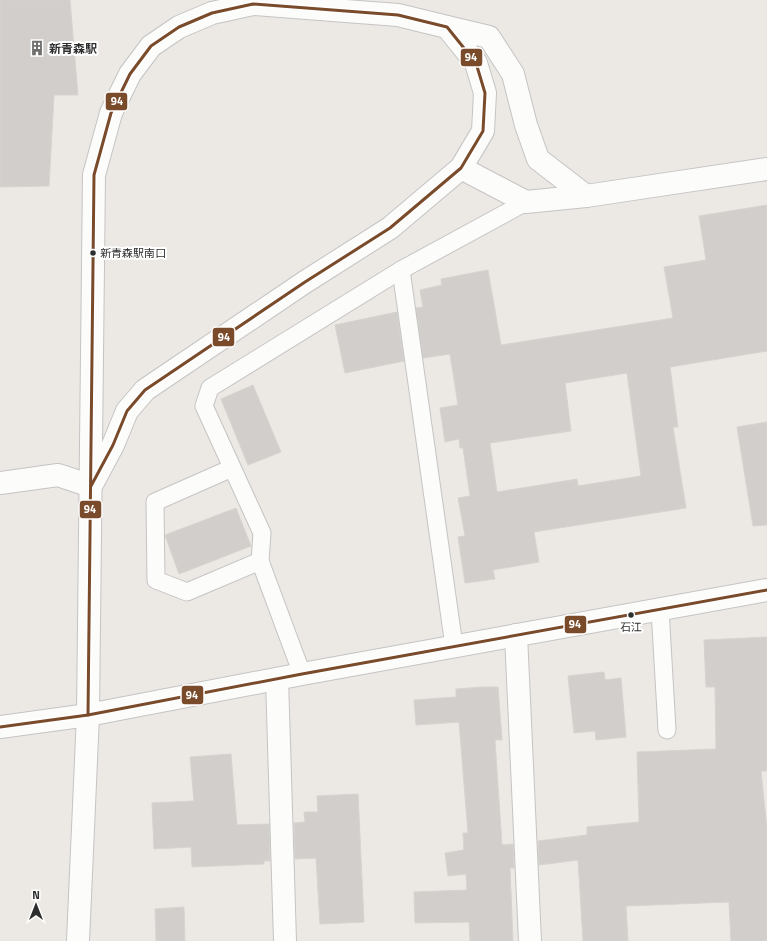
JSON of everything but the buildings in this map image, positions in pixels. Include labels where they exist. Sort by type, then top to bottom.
[{"type":"street","points":[[78,941],[88,715],[94,175],[111,113],[130,74],[151,46],[179,26],[212,13],[253,4],[398,15],[489,37],[513,74],[526,125],[538,159],[586,196]]},
{"type":"street","points":[[91,486],[113,445],[127,411],[145,390],[305,282],[390,228],[461,168],[483,131],[485,93],[476,63],[447,27]]},
{"type":"street","points":[[461,168],[526,202],[586,196],[767,169]]},
{"type":"street","points":[[0,483],[58,475],[91,486]]},
{"type":"street","points":[[0,727],[88,715],[454,646],[767,590]]},
{"type":"street","points":[[516,635],[530,941]]},
{"type":"street","points":[[277,679],[285,941]]},
{"type":"lane","points":[[302,674],[260,561],[262,533],[204,406],[210,388],[401,270],[526,202]]},
{"type":"lane","points":[[401,270],[454,646]]},
{"type":"lane","points":[[232,468],[155,502],[156,580],[187,592],[260,561]]},
{"type":"lane","points":[[660,609],[667,730]]},
{"type":"transit line","name":"94","points":[[88,715],[94,175],[111,113],[130,74],[151,46],[179,27],[212,13],[253,4],[398,15],[447,27],[476,63],[485,93],[483,131],[461,168],[390,228],[305,282],[145,390],[127,411],[113,445],[91,486]]},
{"type":"transit line","name":"94","points":[[0,727],[88,715],[302,674],[767,590]]},
{"type":"place","name":"新青森駅","points":[[37,48]]},
{"type":"place","name":"新青森駅南口","points":[[93,253]]},
{"type":"place","name":"石江","points":[[631,615]]}]
